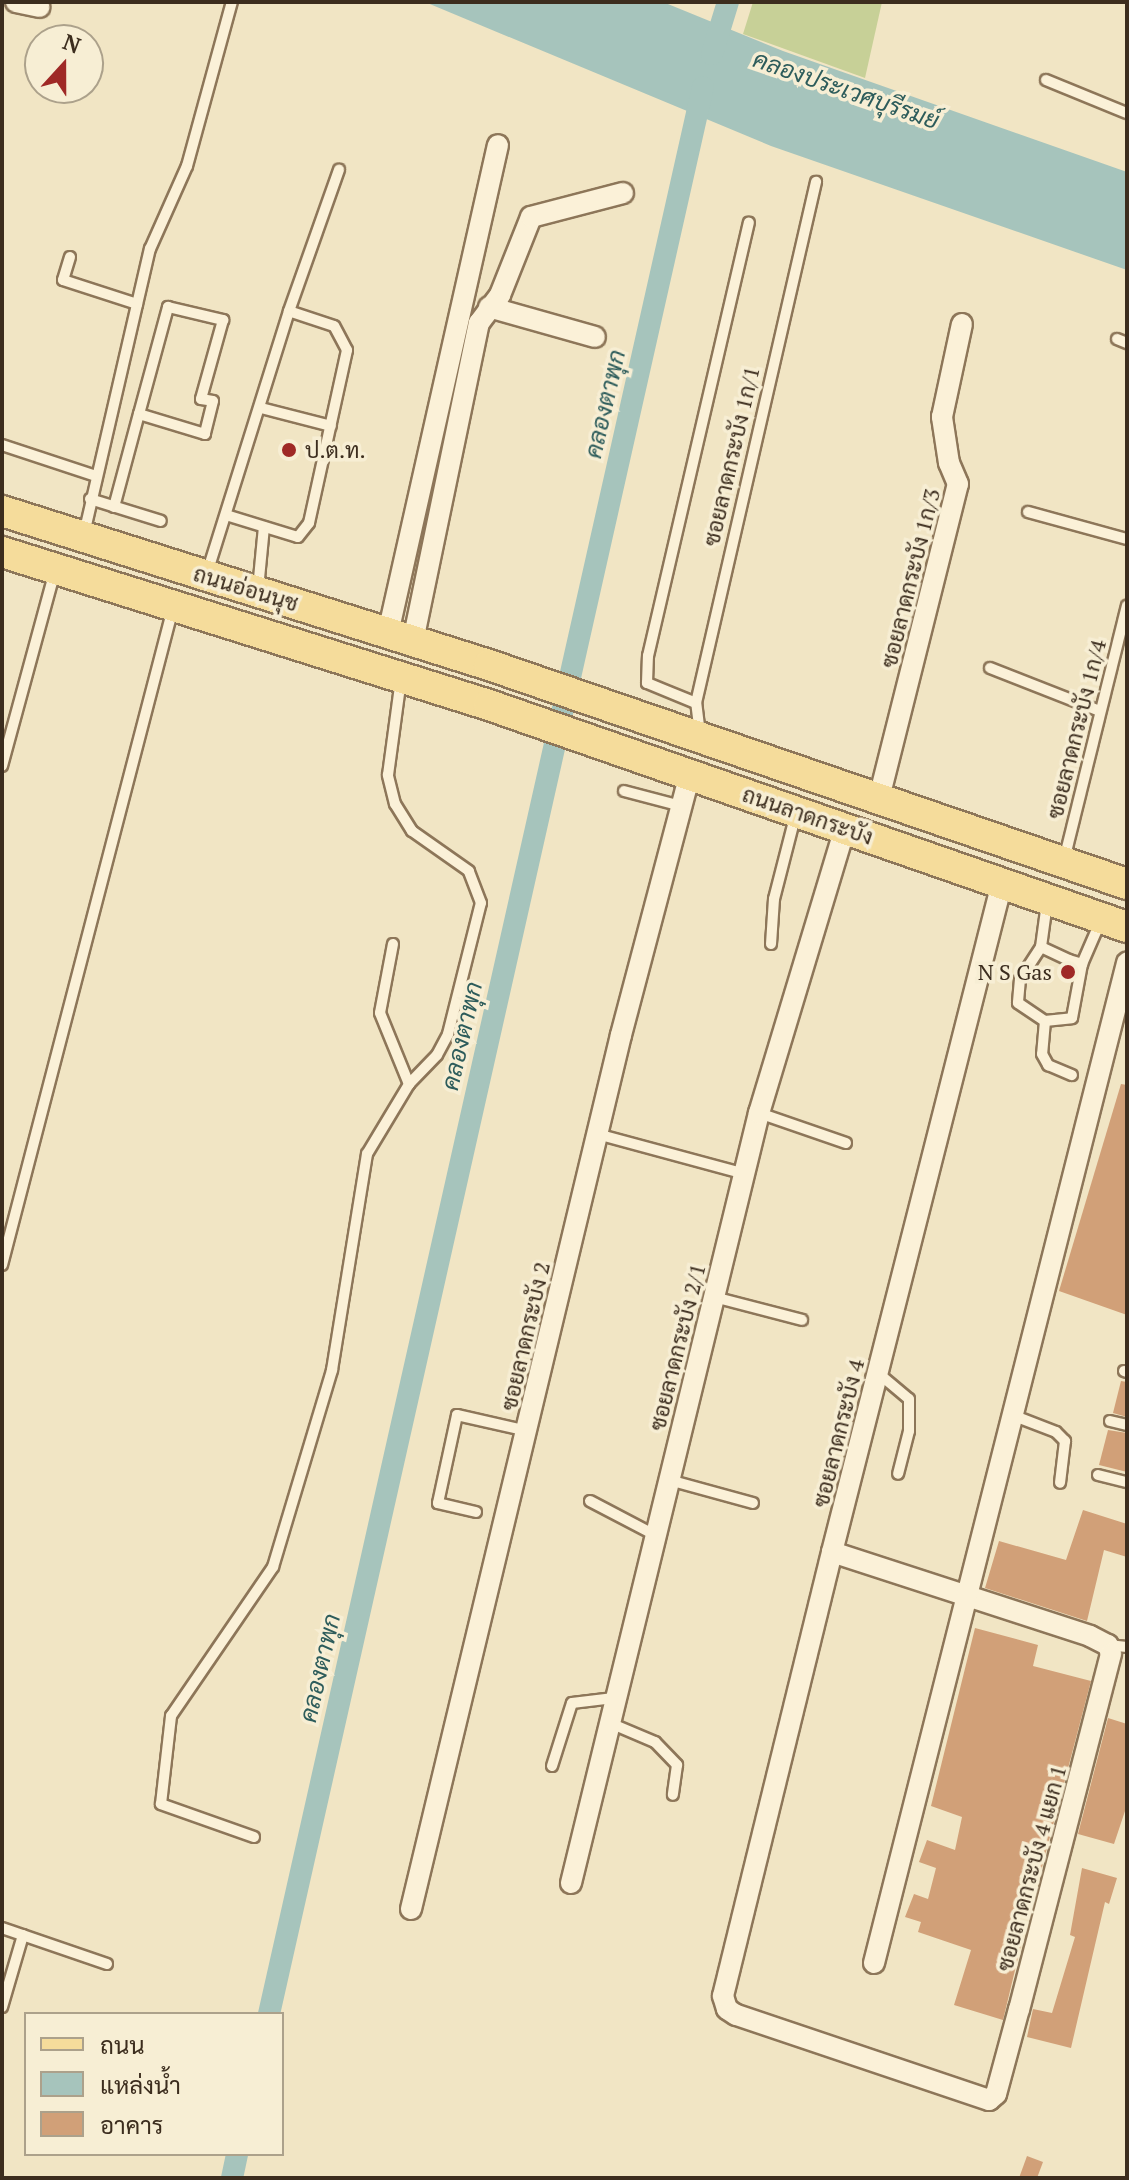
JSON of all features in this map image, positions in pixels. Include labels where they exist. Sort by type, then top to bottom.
[{"type":"main road","name":"ถนนอ่อนนุช","points":[[2,511],[489,665]]},
{"type":"main road","name":"ถนนอ่อนนุช","points":[[2,552],[489,705]]},
{"type":"main road","name":"ถนนลาดกระบัง","points":[[489,665],[1127,884]]},
{"type":"main road","name":"ถนนลาดกระบัง","points":[[489,705],[1114,923]]},
{"type":"street","points":[[16,2],[39,7]]},
{"type":"street","points":[[401,637],[498,145]]},
{"type":"street","points":[[401,637],[479,323],[500,295],[531,217],[623,193]]},
{"type":"street","points":[[489,307],[595,337]]},
{"type":"street","name":"ซอยลาดกระบัง 1ก/3","points":[[879,798],[958,484],[942,417],[962,324]]},
{"type":"street","name":"ซอยลาดกระบัง 2","points":[[411,1909],[597,1134],[681,806],[676,770]]},
{"type":"street","name":"ซอยลาดกระบัง 2/1","points":[[571,1883],[759,1113],[845,828]]},
{"type":"street","name":"ซอยลาดกระบัง 4","points":[[723,1996],[1002,883]]},
{"type":"street","points":[[874,1963],[964,1596],[1127,963]]},
{"type":"street","name":"ซอยลาดกระบัง 4 แยก 1","points":[[723,1996],[727,2009],[750,2020],[972,2097],[994,2097],[1109,1664],[1118,1646],[832,1552]]},
{"type":"lane","points":[[83,537],[159,223],[187,166],[232,2]]},
{"type":"lane","points":[[1046,80],[1127,113]]},
{"type":"lane","points":[[206,575],[289,311],[339,170]]},
{"type":"lane","name":"ซอยลาดกระบัง 1ก/1","points":[[690,735],[816,182]]},
{"type":"lane","points":[[696,703],[647,683],[648,656],[749,223]]},
{"type":"lane","points":[[70,257],[63,280],[137,304]]},
{"type":"lane","points":[[114,507],[139,414],[168,307],[223,320],[201,399],[213,401],[205,434],[139,414]]},
{"type":"lane","points":[[226,515],[298,537],[306,531],[346,363],[345,340],[334,326],[289,311]]},
{"type":"lane","points":[[261,408],[331,426]]},
{"type":"lane","points":[[2,445],[96,476]]},
{"type":"lane","points":[[90,499],[161,521]]},
{"type":"lane","points":[[1028,512],[1127,539]]},
{"type":"lane","points":[[258,591],[264,527]]},
{"type":"lane","points":[[2,766],[5,745],[56,569]]},
{"type":"lane","points":[[2,1265],[174,606]]},
{"type":"lane","name":"ซอยลาดกระบัง 1ก/4","points":[[1064,861],[1127,606]]},
{"type":"lane","points":[[990,668],[1100,711]]},
{"type":"lane","points":[[254,1837],[161,1804],[171,1716],[273,1567],[332,1370],[367,1154],[409,1084],[437,1055],[448,1034],[481,903],[469,871],[412,831],[395,804],[388,775],[402,677]]},
{"type":"lane","points":[[624,791],[681,806]]},
{"type":"lane","points":[[771,944],[774,899],[797,811]]},
{"type":"lane","points":[[1048,899],[1041,947],[1020,979],[1018,1003],[1045,1021],[1072,1018],[1082,964],[1114,923]]},
{"type":"lane","points":[[393,944],[380,1013],[409,1084]]},
{"type":"lane","points":[[1041,947],[1082,964]]},
{"type":"lane","points":[[1045,1021],[1042,1054],[1048,1065],[1072,1075]]},
{"type":"lane","points":[[759,1113],[846,1143]]},
{"type":"lane","points":[[597,1134],[745,1174]]},
{"type":"lane","points":[[714,1297],[802,1320]]},
{"type":"lane","points":[[878,1373],[909,1399],[909,1431],[898,1474]]},
{"type":"lane","points":[[476,1512],[438,1503],[457,1415],[528,1431]]},
{"type":"lane","points":[[1012,1415],[1056,1432],[1065,1441],[1060,1483]]},
{"type":"lane","points":[[1110,1421],[1127,1425]]},
{"type":"lane","points":[[1098,1475],[1127,1482]]},
{"type":"lane","points":[[669,1480],[753,1503]]},
{"type":"lane","points":[[590,1501],[614,1509],[634,1527],[655,1535]]},
{"type":"lane","points":[[552,1766],[572,1703],[614,1698]]},
{"type":"lane","points":[[608,1722],[655,1742],[677,1765],[673,1795]]},
{"type":"lane","points":[[2,1928],[107,1964]]},
{"type":"lane","points":[[2,2007],[23,1935]]},
{"type":"green space","points":[[753,2],[882,2],[865,78],[743,34]]},
{"type":"water","name":"คลองประเวศบุรีรมย์","points":[[425,2],[663,2],[783,51],[1127,172],[1127,270],[771,146]]},
{"type":"building","points":[[1121,1084],[1127,1085],[1127,1315],[1059,1291]]},
{"type":"building","points":[[1121,1381],[1127,1382],[1127,1417],[1113,1413]]},
{"type":"building","points":[[1108,1430],[1127,1433],[1127,1472],[1099,1465]]},
{"type":"building","points":[[1083,1510],[1127,1524],[1127,1557],[1104,1550],[1087,1621],[985,1588],[999,1541],[1066,1560]]},
{"type":"building","points":[[975,1628],[1038,1645],[1033,1666],[1091,1681],[1041,1871],[1009,1933],[1023,1937],[1003,2020],[954,2005],[971,1950],[918,1932],[921,1922],[905,1917],[914,1894],[928,1899],[936,1868],[919,1862],[927,1840],[955,1850],[962,1817],[931,1806]]},
{"type":"building","points":[[1108,1718],[1127,1724],[1127,1805],[1114,1844],[1078,1834]]},
{"type":"building","points":[[1082,1868],[1117,1878],[1109,1904],[1105,1902],[1071,2048],[1027,2037],[1033,2009],[1052,2013],[1075,1937],[1070,1935]]},
{"type":"building","points":[[1027,2156],[1043,2162],[1037,2178],[1019,2178]]},
{"type":"waterway","points":[[712,54],[728,2]]},
{"type":"waterway","name":"คลองตาพุก","points":[[269,2012],[703,87]]},
{"type":"waterway","name":"คลองตาพุก","points":[[232,2178],[237,2156]]},
{"type":"place","name":"ป.ต.ท.","points":[[289,450]]},
{"type":"place","name":"N S Gas","points":[[1068,972]]}]
